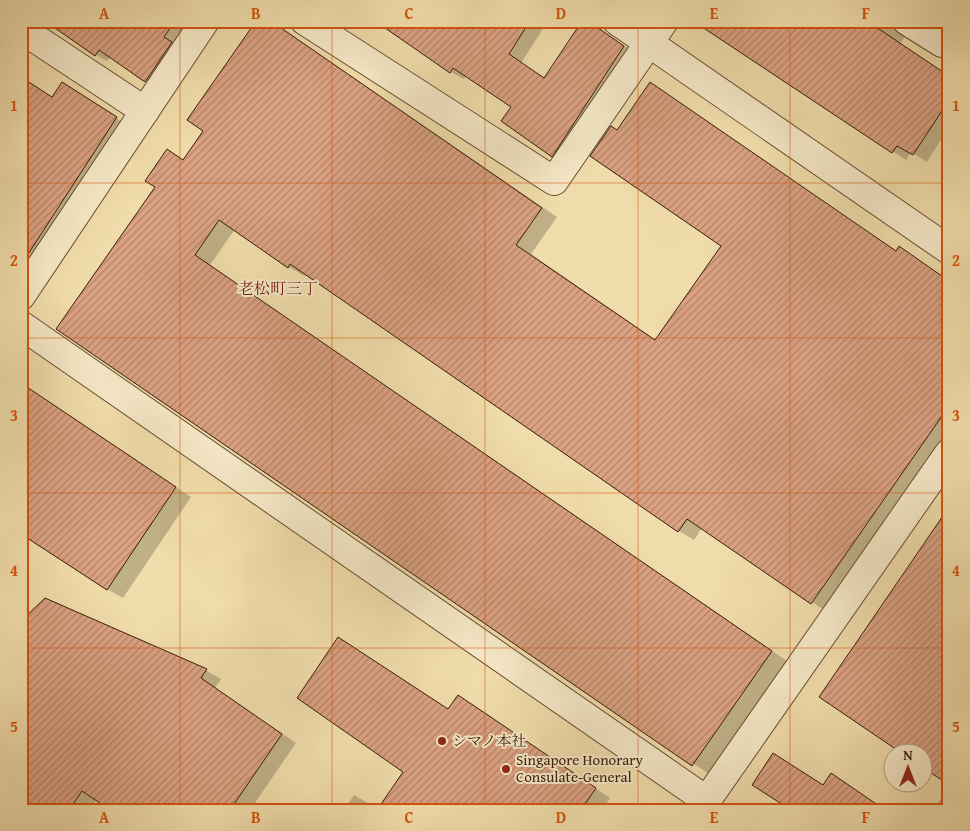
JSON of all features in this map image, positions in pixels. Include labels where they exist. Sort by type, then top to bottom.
[{"type":"street","points":[[21,296],[205,21]]},
{"type":"street","points":[[305,21],[554,181],[657,32]]},
{"type":"street","points":[[617,21],[657,32],[949,250]]},
{"type":"street","points":[[907,21],[942,43],[949,32]]},
{"type":"street","points":[[21,29],[146,110]]},
{"type":"street","points":[[21,325],[703,805],[949,453]]},
{"type":"building","points":[[45,21],[175,21],[164,37],[172,42],[145,82],[99,50],[95,56]]},
{"type":"building","points":[[256,21],[271,21],[542,208],[516,245],[655,340],[721,246],[590,156],[611,126],[617,130],[650,82],[896,251],[899,246],[949,281],[949,406],[811,604],[687,519],[678,532],[290,264],[288,268],[219,220],[195,255],[772,651],[692,766],[56,329],[155,187],[145,181],[167,149],[183,160],[203,131],[187,120]]},
{"type":"building","points":[[375,21],[530,21],[509,54],[544,78],[582,21],[588,21],[624,46],[552,157],[501,121],[511,107],[453,68],[450,73]]},
{"type":"building","points":[[693,21],[867,21],[949,76],[949,100],[913,155],[897,146],[892,153]]},
{"type":"building","points":[[21,77],[52,97],[62,82],[117,117],[21,265]]},
{"type":"building","points":[[21,383],[176,487],[107,590],[21,534]]},
{"type":"building","points":[[949,507],[949,785],[932,774],[932,744],[888,744],[819,697]]},
{"type":"building","points":[[45,598],[207,669],[201,678],[282,734],[230,810],[110,810],[82,791],[69,810],[21,810],[21,621]]},
{"type":"building","name":"シマノ本社","points":[[338,637],[448,709],[458,695],[596,788],[581,810],[377,810],[403,772],[297,698]]},
{"type":"building","points":[[773,753],[823,785],[831,773],[885,810],[791,810],[752,785]]},
{"type":"place","name":"シマノ本社","points":[[442,741]]},
{"type":"place","name":"Singapore Honorary Consulate-General","points":[[506,769]]},
{"type":"district","name":"老松町三丁","points":[[278,288]]}]
